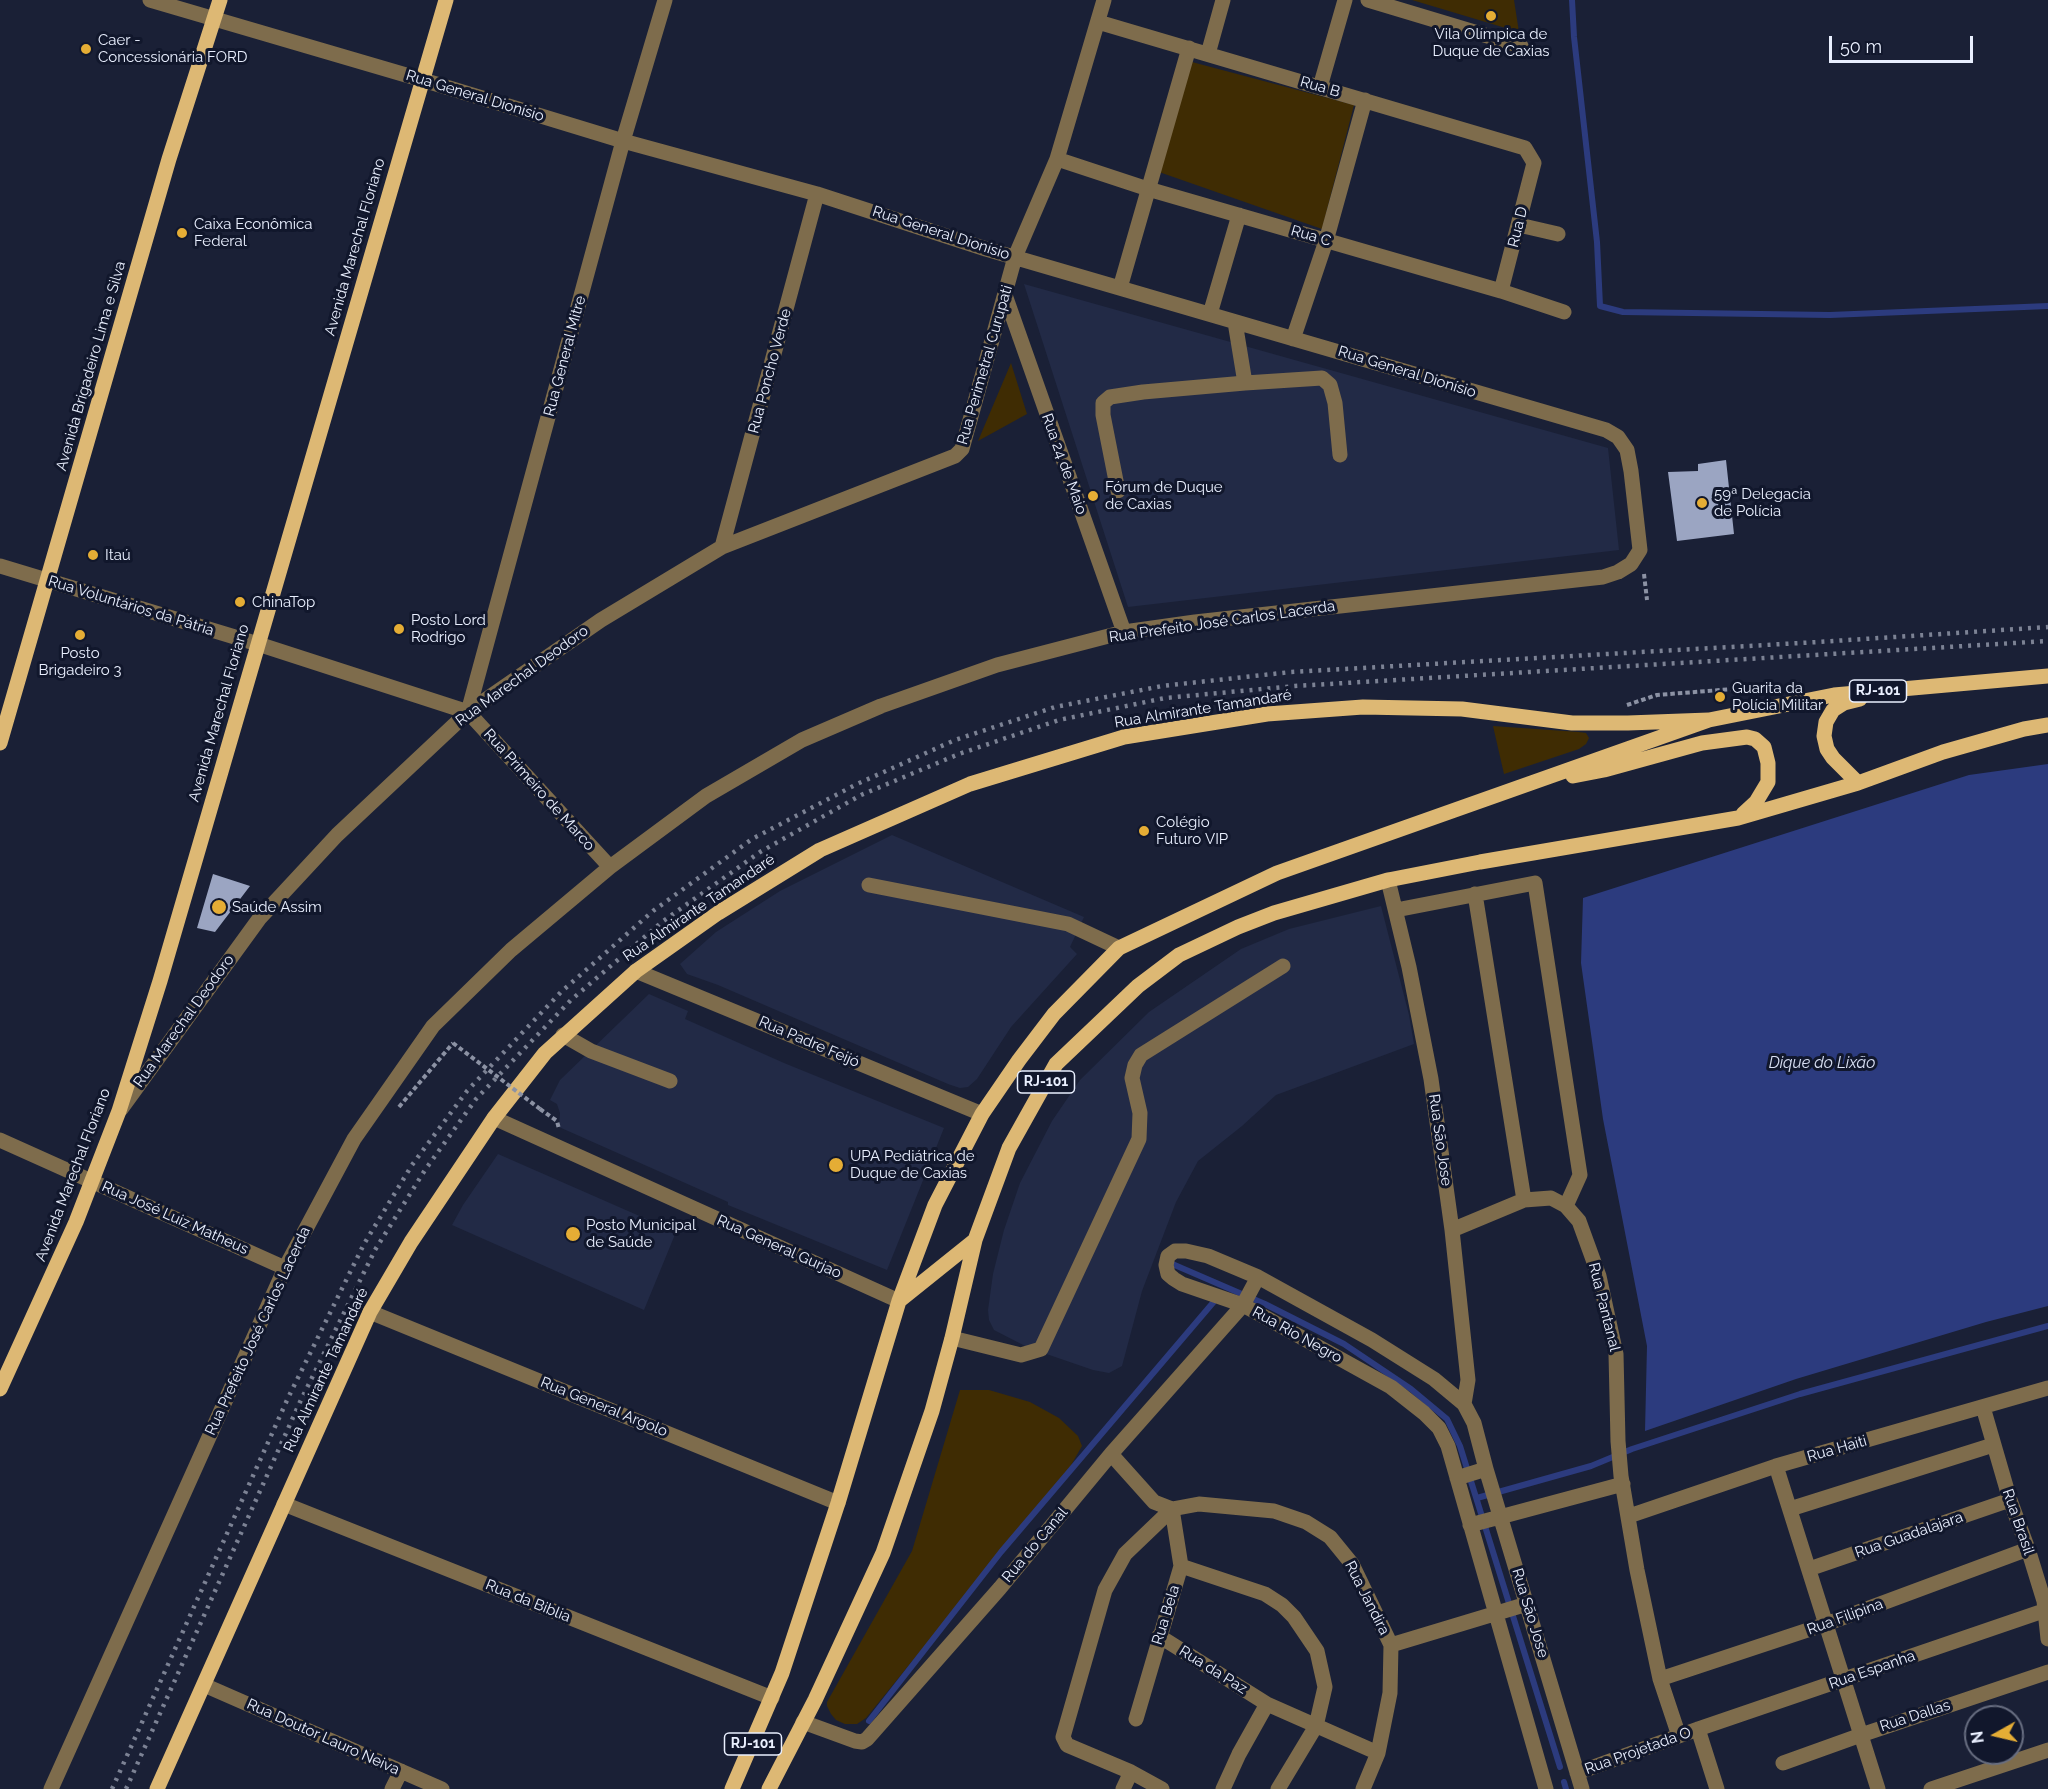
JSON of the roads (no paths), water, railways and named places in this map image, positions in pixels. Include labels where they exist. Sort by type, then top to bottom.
[{"type":"main road","name":"Avenida Brigadeiro Lima e Silva","points":[[0,743],[169,159],[220,0]]},
{"type":"main road","name":"Avenida Marechal Floriano","points":[[0,1389],[56,1270],[94,1181],[119,1111],[160,981],[447,0]]},
{"type":"main road","name":"RJ-101","points":[[732,1789],[772,1698],[838,1503],[899,1301],[935,1205],[982,1114],[1054,1014],[1119,948],[1277,873],[1709,720],[1834,695],[2048,676]]},
{"type":"main road","points":[[1858,783],[1838,765],[1827,749],[1824,736],[1826,723],[1833,710],[1844,703],[1915,687]]},
{"type":"main road","name":"Rua Almirante Tamandaré","points":[[157,1789],[370,1311],[411,1242],[494,1118],[545,1053],[636,970],[718,913],[820,850],[970,784],[1124,738],[1267,714],[1363,707],[1462,710],[1572,723],[1709,720]]},
{"type":"main road","name":"RJ-101","points":[[769,1789],[804,1722],[883,1553],[932,1411],[975,1240],[1009,1148],[1056,1064],[1138,986],[1179,955],[1238,927],[1274,913],[1388,880],[1738,818],[1858,783],[1943,752],[2024,729],[2048,725]]},
{"type":"main road","points":[[1526,785],[1604,770],[1702,743],[1747,737],[1755,739],[1764,747],[1768,763],[1768,782],[1756,802],[1738,818]]},
{"type":"main road","points":[[899,1301],[975,1240]]},
{"type":"street","name":"Rua General Dionísio","points":[[150,0],[623,141],[817,194],[1015,257],[1606,430],[1618,437],[1627,450],[1632,471],[1640,550]]},
{"type":"street","name":"Rua General Mitre","points":[[468,712],[623,141],[664,0]]},
{"type":"street","name":"Rua Perimetral Curupati","points":[[956,456],[965,442],[1015,257],[1057,159],[1104,0]]},
{"type":"street","points":[[1208,54],[1223,0]]},
{"type":"street","points":[[1320,87],[1344,0]]},
{"type":"street","points":[[1368,0],[1521,46]]},
{"type":"street","name":"Rua B","points":[[1098,22],[1525,148],[1534,163]]},
{"type":"street","points":[[1120,288],[1189,48]]},
{"type":"street","points":[[1293,339],[1326,241],[1365,100]]},
{"type":"street","name":"Rua C","points":[[1057,159],[1148,189],[1501,291],[1564,312]]},
{"type":"street","name":"Rua D","points":[[1501,291],[1534,163]]},
{"type":"street","name":"Rua Poncho Verde","points":[[722,547],[817,194]]},
{"type":"street","points":[[1210,314],[1239,215]]},
{"type":"street","points":[[1519,225],[1558,234]]},
{"type":"street","name":"Rua 24 de Maio","points":[[1005,295],[1124,632]]},
{"type":"street","points":[[1235,322],[1245,383]]},
{"type":"street","points":[[1118,491],[1103,415],[1103,403],[1110,397],[1143,392],[1322,378],[1330,385],[1335,403],[1340,455]]},
{"type":"street","name":"Rua Marechal Deodoro","points":[[119,1111],[259,918],[337,835],[468,712],[601,620],[722,547],[956,456]]},
{"type":"street","name":"Rua Prefeito José Carlos Lacerda","points":[[51,1789],[285,1268],[354,1139],[433,1026],[512,950],[610,867],[706,796],[802,740],[881,706],[997,665],[1124,632],[1195,622],[1603,577],[1631,564],[1640,550]]},
{"type":"street","name":"Rua Voluntários da Pátria","points":[[0,566],[258,644],[468,712]]},
{"type":"street","name":"Rua Primeiro de Marco","points":[[468,712],[610,867]]},
{"type":"street","name":"Rua Sāo Jose","points":[[1388,880],[1409,967],[1431,1079],[1452,1230],[1468,1380],[1464,1404]]},
{"type":"street","points":[[1396,910],[1536,883],[1580,1175],[1566,1206],[1551,1198],[1524,1200],[1452,1230]]},
{"type":"street","points":[[869,885],[1068,924],[1119,948]]},
{"type":"street","points":[[1475,894],[1524,1200]]},
{"type":"street","points":[[952,1338],[1021,1355],[1041,1349],[1139,1139],[1140,1113],[1132,1078],[1135,1065],[1142,1055],[1283,966]]},
{"type":"street","name":"Rua Padre Feijó","points":[[636,970],[982,1114]]},
{"type":"street","points":[[563,1035],[591,1051],[670,1081]]},
{"type":"street","name":"Rua General Gurjao","points":[[494,1118],[899,1301]]},
{"type":"street","name":"Rua José Luiz Matheus","points":[[0,1140],[285,1268]]},
{"type":"street","name":"Rua Pantanal","points":[[1566,1206],[1579,1221],[1599,1276],[1616,1354],[1618,1441],[1622,1480],[1637,1570],[1660,1679],[1679,1736]]},
{"type":"street","name":"Rua Sāo Jose","points":[[1175,1251],[1208,1256],[1372,1340],[1434,1379],[1464,1404],[1474,1423],[1473,1524],[1546,1789]]},
{"type":"street","name":"Rua Rio Negro","points":[[1175,1251],[1168,1256],[1166,1265],[1168,1274],[1182,1284],[1239,1301],[1391,1388],[1424,1413],[1438,1428]]},
{"type":"street","name":"Rua do Canal","points":[[804,1722],[855,1741],[862,1742],[867,1739],[992,1597],[1256,1281]]},
{"type":"street","name":"Rua General Argolo","points":[[370,1311],[838,1503]]},
{"type":"street","name":"Rua Haiti","points":[[1629,1516],[1776,1466],[1983,1407],[2047,1393]]},
{"type":"street","name":"Rua Brasil","points":[[1983,1407],[2010,1500],[2046,1604],[2048,1639]]},
{"type":"street","name":"Rua Sāo Jose","points":[[1438,1428],[1448,1446],[1474,1475],[1497,1515],[1582,1789]]},
{"type":"street","points":[[1790,1509],[1993,1445]]},
{"type":"street","points":[[1111,1454],[1154,1502],[1172,1509],[1125,1554],[1105,1590],[1063,1737],[1067,1745],[1131,1772],[1162,1789]]},
{"type":"street","points":[[1776,1466],[1878,1789]]},
{"type":"street","points":[[1473,1524],[1497,1515],[1622,1480]]},
{"type":"street","name":"Rua Guadalajara","points":[[1809,1569],[2010,1500]]},
{"type":"street","name":"Rua da Biblia","points":[[284,1504],[772,1698]]},
{"type":"street","name":"Rua Jandira","points":[[1172,1509],[1199,1504],[1274,1511],[1306,1522],[1330,1537],[1352,1564],[1391,1645],[1390,1693],[1378,1753],[1363,1789]]},
{"type":"street","name":"Rua Bela","points":[[1136,1719],[1181,1566],[1172,1509]]},
{"type":"street","name":"Rua Filipina","points":[[1660,1679],[1826,1624],[2028,1549]]},
{"type":"street","points":[[1181,1566],[1265,1594],[1282,1605],[1294,1617],[1317,1651],[1325,1687],[1316,1726],[1278,1789]]},
{"type":"street","points":[[1391,1645],[1525,1604]]},
{"type":"street","name":"Rua Espanha","points":[[1698,1729],[1844,1680],[2046,1604]]},
{"type":"street","name":"Rua da Paz","points":[[1159,1636],[1267,1704],[1378,1753]]},
{"type":"street","name":"Rua Dallas","points":[[1783,1763],[2048,1672]]},
{"type":"street","name":"Rua Doutor Lauro Neiva","points":[[204,1685],[442,1789]]},
{"type":"street","points":[[1223,1789],[1239,1754],[1267,1704]]},
{"type":"street","points":[[1698,1729],[1717,1789]]},
{"type":"street","name":"Rua Projetada O","points":[[1578,1773],[1698,1729]]},
{"type":"street","points":[[1931,1789],[2048,1750]]},
{"type":"street","points":[[392,1789],[401,1771]]},
{"type":"street","points":[[1123,1789],[1131,1772]]},
{"type":"water","name":"Dique do Lixão","points":[[2048,764],[2048,1306],[1986,1322],[1796,1379],[1645,1431],[1647,1346],[1603,1119],[1581,963],[1583,898],[1969,775]]},
{"type":"waterway","points":[[1572,0],[1574,37],[1597,242],[1600,306],[1623,312],[1830,315],[2048,306]]},
{"type":"waterway","points":[[1170,1263],[1265,1304],[1344,1344],[1411,1389],[1447,1419],[1460,1446],[1560,1767]]},
{"type":"waterway","points":[[869,1721],[1001,1552],[1217,1298]]},
{"type":"waterway","points":[[1477,1498],[1591,1466],[1632,1449],[1800,1394],[2048,1326]]},
{"type":"waterway","points":[[1564,1782],[1566,1789]]},
{"type":"railway","points":[[112,1789],[288,1398],[364,1244],[412,1165],[467,1091],[561,992],[653,911],[752,839],[857,784],[955,740],[1055,707],[1162,686],[1291,672],[2048,627]]},
{"type":"railway","points":[[126,1789],[300,1402],[375,1250],[425,1170],[476,1099],[571,1000],[662,922],[760,852],[861,795],[959,754],[1059,720],[1165,698],[1295,686],[2048,641]]},
{"type":"place","name":"Vila Olímpica de Duque de Caxias","points":[[1491,16]]},
{"type":"place","name":"Caer - Concessionária FORD","points":[[86,49]]},
{"type":"place","name":"Caixa Econômica Federal","points":[[182,233]]},
{"type":"place","name":"Fórum de Duque de Caxias","points":[[1093,496]]},
{"type":"place","name":"59ª Delegacia de Polícia","points":[[1702,503]]},
{"type":"place","name":"Itaú","points":[[93,555]]},
{"type":"place","name":"ChinaTop","points":[[240,602]]},
{"type":"place","name":"Posto Lord Rodrigo","points":[[399,629]]},
{"type":"place","name":"Posto Brigadeiro 3","points":[[80,635]]},
{"type":"place","name":"Guarita da Polícia Militar","points":[[1720,697]]},
{"type":"place","name":"Colégio Futuro VIP","points":[[1144,831]]},
{"type":"place","name":"Saúde Assim","points":[[219,907]]},
{"type":"place","name":"UPA Pediátrica de Duque de Caxias","points":[[836,1165]]},
{"type":"place","name":"Posto Municipal de Saúde","points":[[573,1234]]}]
